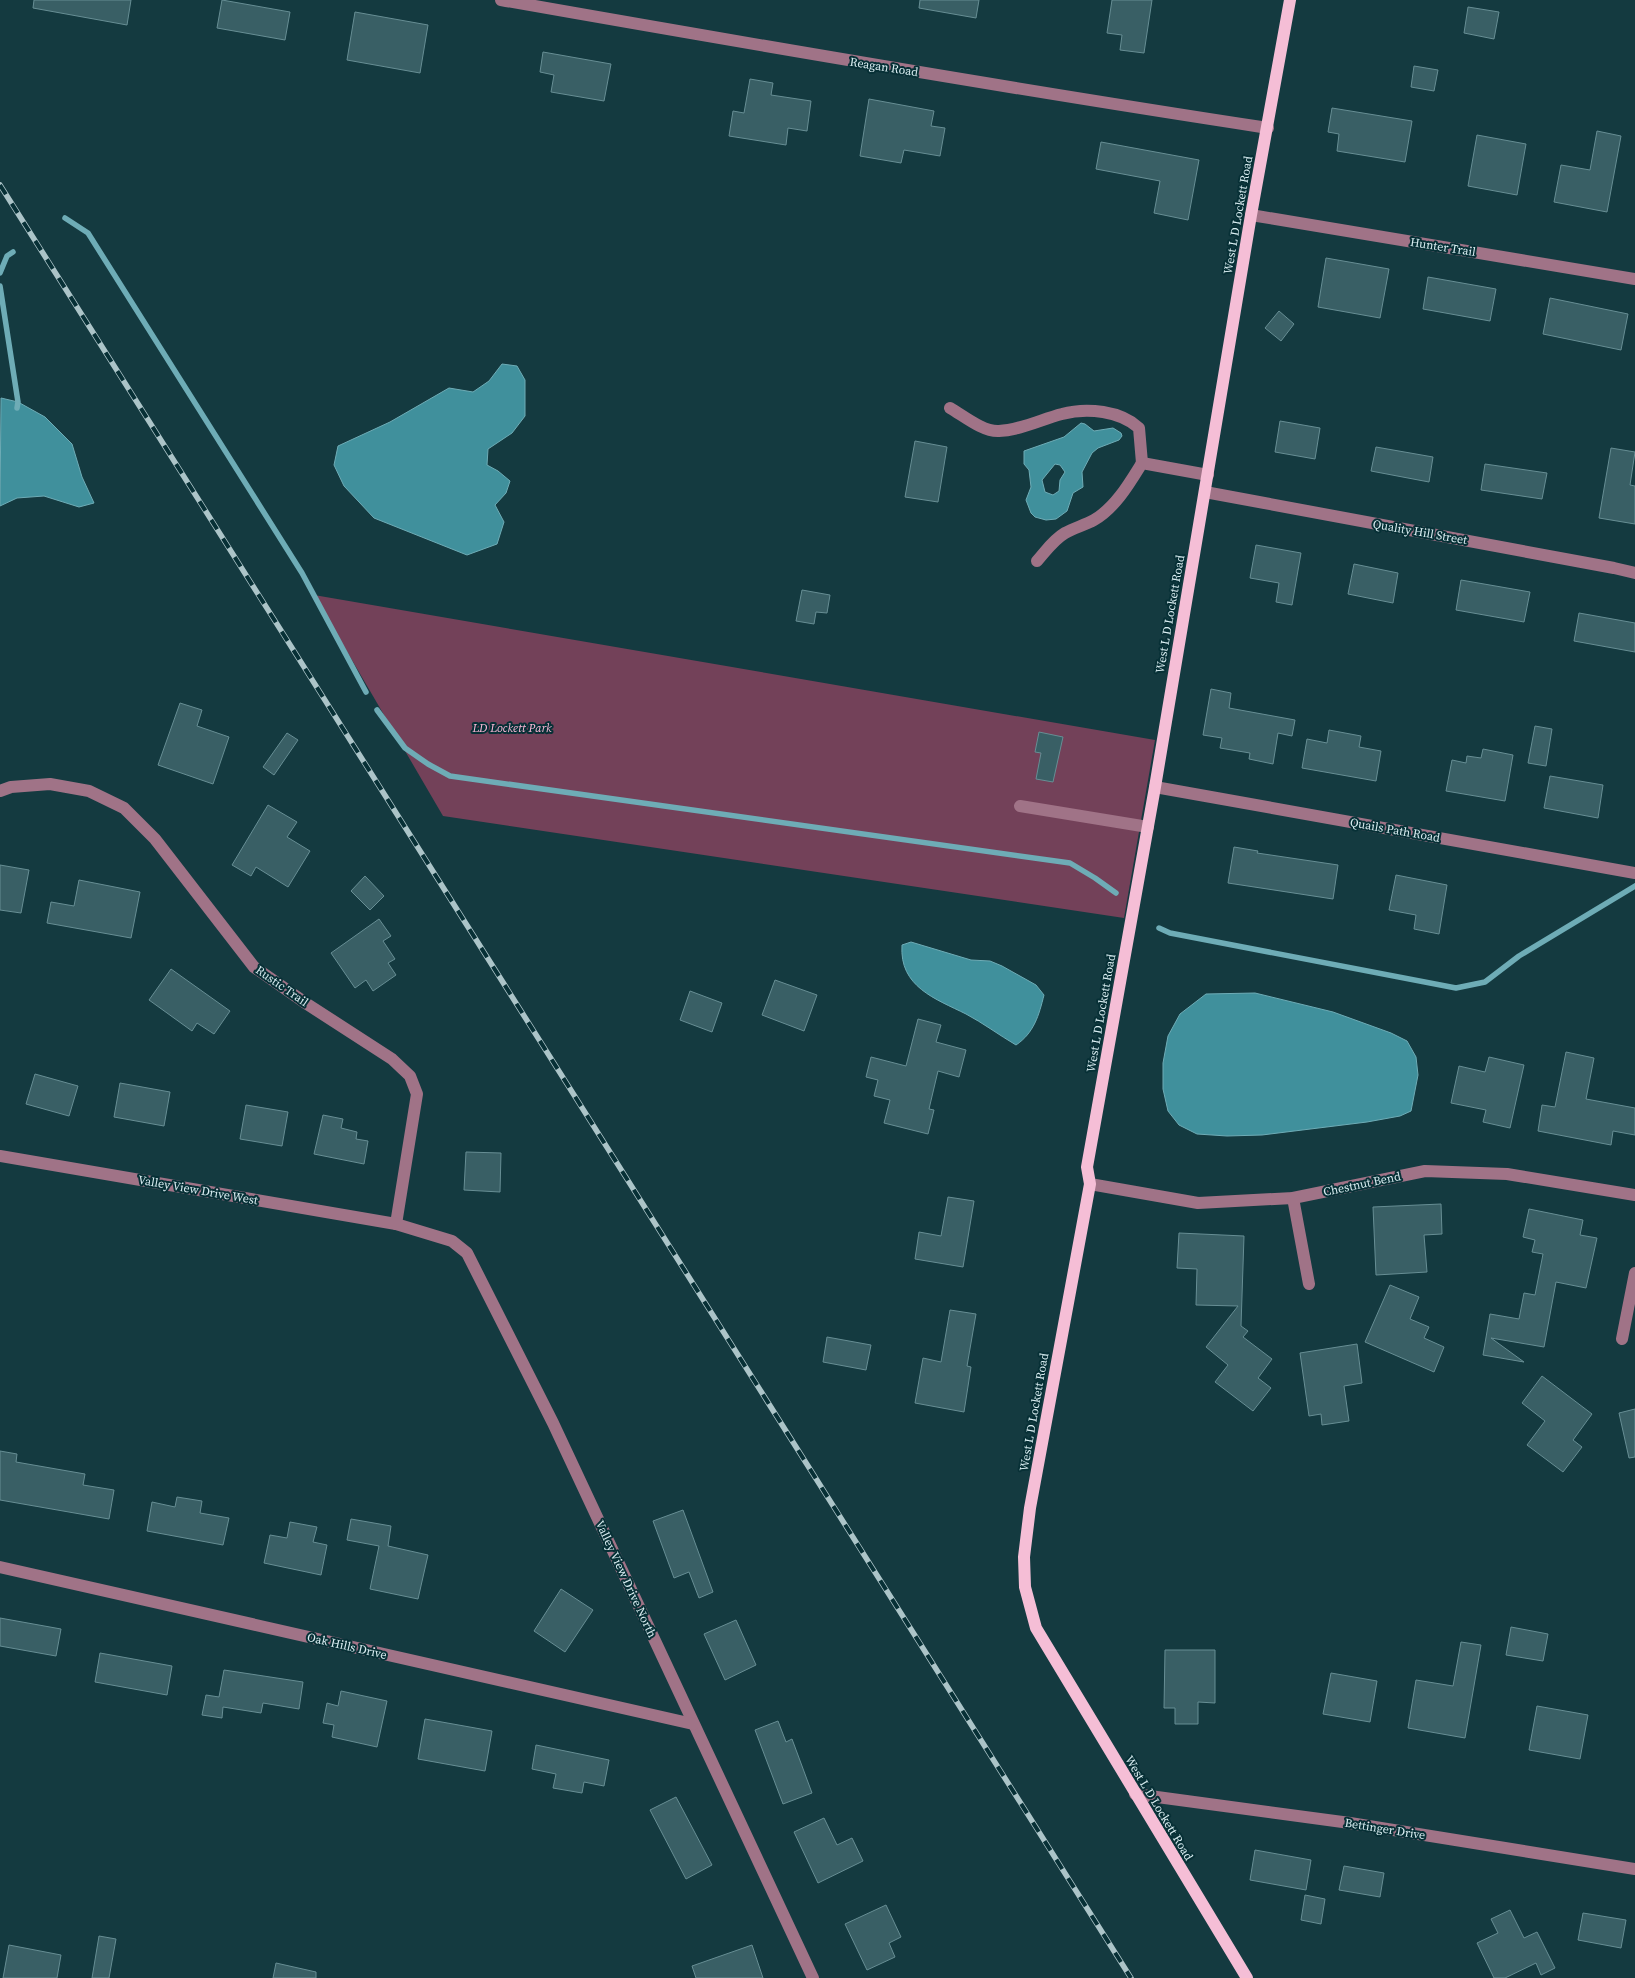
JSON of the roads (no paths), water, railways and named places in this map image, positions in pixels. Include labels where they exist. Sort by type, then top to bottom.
[{"type":"main road","name":"West L D Lockett Road","points":[[1246,1978],[1036,1628],[1025,1587],[1024,1557],[1030,1508],[1090,1184],[1087,1167],[1155,787],[1251,215],[1290,0]]},
{"type":"street","name":"Reagan Road","points":[[501,0],[814,55],[1268,128]]},
{"type":"street","name":"Hunter Trail","points":[[1251,215],[1635,279]]},
{"type":"street","points":[[950,408],[983,427],[998,431],[1030,424],[1065,413],[1090,411],[1117,414],[1132,421],[1140,428],[1142,463],[1126,488],[1111,506],[1095,520],[1064,534],[1052,543],[1037,561]]},
{"type":"street","points":[[1142,463],[1208,475]]},
{"type":"street","name":"Quality Hill Street","points":[[1205,492],[1635,573]]},
{"type":"street","name":"Rustic Trail","points":[[0,791],[12,787],[50,784],[89,791],[124,808],[154,839],[254,967],[392,1059],[410,1076],[418,1094],[396,1224]]},
{"type":"street","name":"Quails Path Road","points":[[1155,787],[1635,873]]},
{"type":"street","points":[[1020,806],[1148,827]]},
{"type":"street","name":"Valley View Drive West","points":[[0,1156],[396,1224]]},
{"type":"street","name":"Chestnut Bend","points":[[1090,1184],[1198,1203],[1293,1198],[1425,1171],[1506,1174],[1635,1195]]},
{"type":"street","points":[[1293,1198],[1309,1284]]},
{"type":"street","name":"Valley View Drive North","points":[[396,1224],[452,1241],[467,1253],[553,1423],[813,1978]]},
{"type":"street","points":[[1622,1339],[1635,1273]]},
{"type":"street","name":"Oak Hills Drive","points":[[0,1567],[694,1724]]},
{"type":"street","name":"Bettinger Drive","points":[[1135,1794],[1350,1823],[1635,1869]]},
{"type":"water","points":[[502,364],[517,366],[525,380],[525,416],[512,433],[488,449],[487,465],[510,481],[506,493],[495,505],[504,522],[497,544],[467,555],[374,518],[344,486],[334,465],[338,446],[390,422],[449,388],[473,392],[489,381]]},
{"type":"water","points":[[1,398],[18,402],[45,417],[72,444],[82,477],[94,503],[79,507],[44,496],[17,498],[0,506]]},
{"type":"water","points":[[1081,423],[1094,431],[1113,428],[1121,433],[1122,436],[1119,440],[1098,448],[1092,453],[1082,472],[1083,487],[1073,493],[1067,511],[1056,519],[1046,520],[1035,517],[1031,513],[1026,500],[1031,487],[1029,470],[1024,464],[1024,451],[1064,437]],"holes":[[[1055,464],[1060,465],[1065,472],[1060,480],[1059,491],[1053,495],[1045,492],[1042,480]]]},
{"type":"water","points":[[911,942],[971,960],[990,961],[1036,985],[1044,995],[1038,1016],[1027,1035],[1016,1045],[922,990],[913,981],[903,959],[902,945]]},
{"type":"water","points":[[1255,993],[1333,1012],[1391,1033],[1407,1041],[1416,1057],[1418,1075],[1411,1111],[1400,1116],[1367,1122],[1262,1135],[1227,1136],[1197,1134],[1179,1125],[1168,1111],[1163,1089],[1163,1063],[1168,1036],[1180,1014],[1206,994]]},
{"type":"waterway","points":[[65,218],[88,233],[302,573],[366,692]]},
{"type":"waterway","points":[[0,273],[7,256],[13,252]]},
{"type":"waterway","points":[[0,286],[18,402],[17,408]]},
{"type":"waterway","points":[[377,710],[405,748],[450,776],[1070,863],[1116,893]]},
{"type":"waterway","points":[[1159,928],[1170,933],[1456,988],[1485,982],[1519,956],[1635,886]]},
{"type":"railway","points":[[0,185],[1131,1978]]},
{"type":"park label","name":"LD Lockett Park","points":[[512,728]]}]
